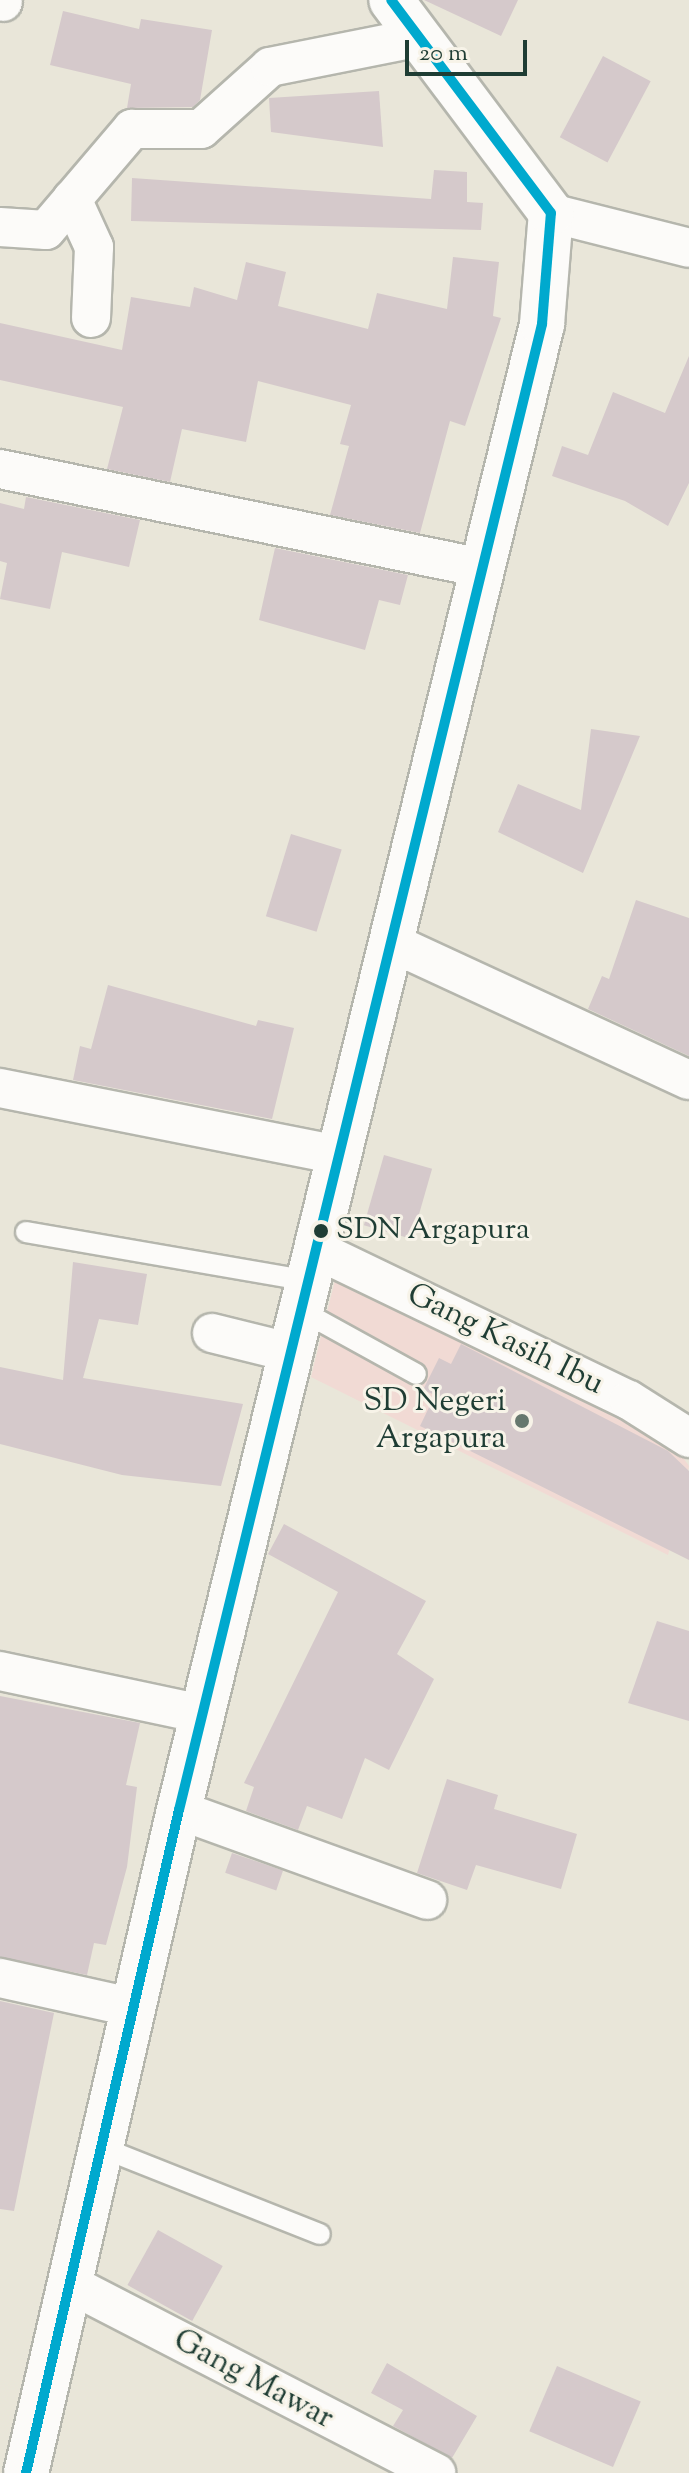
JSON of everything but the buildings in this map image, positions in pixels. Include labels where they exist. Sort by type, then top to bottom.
[{"type":"street","points":[[391,0],[551,213],[689,248]]},
{"type":"street","points":[[0,227],[46,230],[132,129],[201,129],[270,67],[420,37]]},
{"type":"street","points":[[72,199],[94,247],[91,318]]},
{"type":"street","points":[[26,2473],[105,2149],[202,1714],[293,1353],[542,324],[551,213]]},
{"type":"street","points":[[0,469],[481,568]]},
{"type":"street","points":[[390,942],[689,1080]]},
{"type":"street","points":[[0,1088],[339,1155]]},
{"type":"street","name":"Gang Kasih Ibu","points":[[310,1281],[629,1400],[689,1438]]},
{"type":"street","points":[[212,1333],[293,1353]]},
{"type":"street","points":[[0,1671],[202,1714]]},
{"type":"street","points":[[179,1810],[427,1900]]},
{"type":"street","points":[[0,1978],[135,2008]]},
{"type":"street","name":"Gang Mawar","points":[[72,2285],[436,2473]]},
{"type":"lane","points":[[26,1232],[310,1281],[416,1374]]},
{"type":"lane","points":[[105,2149],[320,2234]]},
{"type":"shaded area","name":"SD Negeri Argapura","points":[[338,1268],[664,1431],[689,1466],[668,1555],[311,1377]]},
{"type":"transit line","name":"20","points":[[26,2473],[179,1810],[542,324],[551,213],[391,0]]},
{"type":"place","name":"SDN Argapura","points":[[321,1231]]},
{"type":"place","name":"SD Negeri Argapura","points":[[522,1421]]}]
